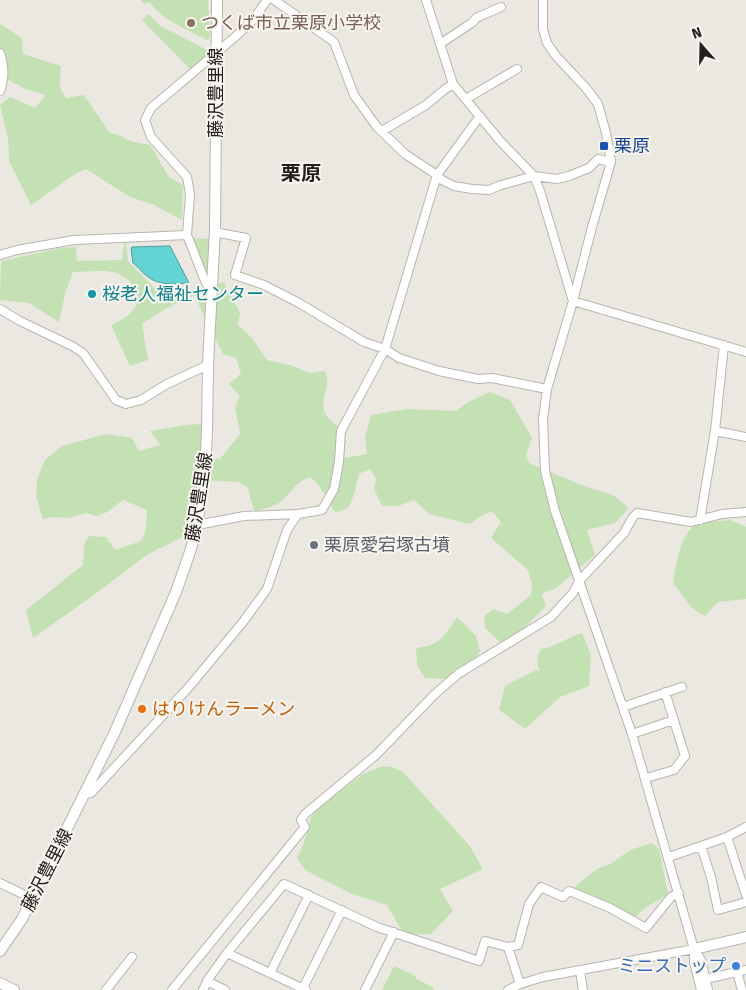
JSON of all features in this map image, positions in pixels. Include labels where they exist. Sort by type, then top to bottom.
[{"type":"main road","name":"藤沢豊里線","points":[[0,951],[22,920],[114,734],[176,592],[197,525],[205,472],[215,229],[217,0]]},
{"type":"main road","points":[[694,949],[746,937]]},
{"type":"main road","points":[[0,983],[14,990]]},
{"type":"street","points":[[212,293],[187,235],[189,182],[187,177],[151,137],[145,120],[150,108],[216,54],[253,20],[267,0]]},
{"type":"street","points":[[274,0],[334,42],[354,95],[376,127],[405,154],[442,180],[454,186],[489,190],[500,185],[534,176],[557,179],[569,176],[589,168],[598,160],[611,162]]},
{"type":"street","points":[[424,0],[453,84],[501,142],[534,176],[573,301]]},
{"type":"street","points":[[543,0],[543,29],[547,43],[598,104],[611,162],[547,389],[543,419],[545,470],[551,498],[646,778],[694,949],[694,962],[701,990]]},
{"type":"street","points":[[440,44],[476,18],[501,6]]},
{"type":"street","points":[[0,53],[4,75],[0,91]]},
{"type":"street","points":[[466,99],[517,69]]},
{"type":"street","points":[[382,131],[426,105],[453,84]]},
{"type":"street","points":[[197,525],[244,516],[298,514],[322,510],[334,489],[341,431],[385,349],[437,175],[480,116]]},
{"type":"street","points":[[215,229],[219,233],[246,238],[235,275],[264,285],[299,303],[364,342],[385,349],[399,358],[439,371],[478,379],[492,378],[547,389]]},
{"type":"street","points":[[0,255],[17,250],[74,240],[187,235]]},
{"type":"street","points":[[573,301],[746,352]]},
{"type":"street","points":[[0,309],[83,353],[116,400],[126,404],[141,400],[168,384],[208,365]]},
{"type":"street","points":[[700,520],[716,431],[724,345]]},
{"type":"street","points":[[716,431],[746,437]]},
{"type":"street","points":[[172,990],[305,827],[301,820],[305,814],[335,787],[376,755],[434,695],[458,674],[551,617],[573,593],[580,580],[624,533],[638,513],[690,522],[722,514],[746,512]]},
{"type":"street","points":[[85,794],[91,793],[177,701],[243,622],[267,589],[287,530],[298,514]]},
{"type":"street","points":[[623,707],[682,687]]},
{"type":"street","points":[[646,778],[674,770],[685,756],[665,692]]},
{"type":"street","points":[[632,734],[674,720]]},
{"type":"street","points":[[669,857],[727,837],[746,827]]},
{"type":"street","points":[[727,837],[746,895]]},
{"type":"street","points":[[701,846],[718,910],[746,902]]},
{"type":"street","points":[[0,883],[33,898]]},
{"type":"street","points":[[203,990],[227,953],[284,884],[372,925],[479,961],[485,941],[508,947],[518,945],[529,904],[541,887],[563,897],[569,891],[572,892],[610,908],[646,928],[671,897],[679,893]]},
{"type":"street","points":[[270,973],[310,895]]},
{"type":"street","points":[[227,953],[304,990],[342,910]]},
{"type":"street","points":[[365,990],[394,932]]},
{"type":"street","points":[[508,947],[520,984]]},
{"type":"street","points":[[508,990],[543,977],[694,949]]},
{"type":"street","points":[[694,949],[701,960],[708,990]]},
{"type":"street","points":[[106,990],[132,958]]},
{"type":"street","points":[[710,978],[746,970]]},
{"type":"street","points":[[580,971],[583,990]]},
{"type":"street","points":[[737,972],[742,990]]},
{"type":"street","points":[[207,982],[225,990]]},
{"type":"green space","name":"つくば市立栗原小学校","points":[[141,0],[208,0],[210,38],[207,40],[175,24],[149,2],[144,4]]},
{"type":"green space","points":[[148,14],[161,26],[211,52],[210,55],[191,70],[142,20]]},
{"type":"green space","points":[[0,24],[22,38],[23,54],[61,66],[60,87],[66,98],[84,95],[109,132],[130,141],[150,145],[169,177],[183,185],[182,220],[154,205],[130,197],[86,169],[75,174],[31,205],[9,161],[8,138],[0,105],[10,97],[35,108],[46,95],[28,90],[0,76]]},
{"type":"green space","points":[[190,238],[209,239],[209,279],[206,277]]},
{"type":"green space","points":[[126,242],[128,261],[154,288],[200,291],[224,282],[240,313],[238,325],[251,337],[267,360],[290,365],[309,373],[325,371],[327,382],[323,403],[325,413],[334,424],[346,432],[344,458],[367,454],[365,437],[371,415],[407,409],[456,411],[468,402],[490,392],[510,400],[532,438],[526,455],[529,463],[581,485],[613,495],[629,508],[615,523],[587,530],[595,555],[556,588],[542,594],[546,606],[519,633],[500,642],[485,628],[484,616],[494,609],[507,614],[531,595],[532,583],[528,570],[491,538],[501,522],[492,511],[470,524],[429,514],[414,500],[398,506],[382,506],[374,489],[376,479],[370,469],[359,474],[354,495],[348,508],[336,513],[321,489],[310,477],[297,485],[279,503],[255,511],[248,488],[239,482],[200,480],[189,534],[148,554],[33,638],[26,610],[83,565],[84,545],[89,536],[106,537],[115,550],[141,541],[146,529],[147,510],[123,500],[107,512],[97,516],[85,513],[69,518],[52,517],[43,519],[36,497],[37,479],[45,460],[62,446],[106,434],[132,438],[139,451],[160,445],[150,431],[197,424],[201,425],[203,433],[203,459],[220,459],[240,434],[235,407],[240,396],[229,384],[241,374],[236,358],[223,354],[194,295],[165,309],[142,324],[148,360],[130,366],[111,325],[129,315],[138,299],[135,288],[122,275],[107,271],[73,272],[65,294],[59,322],[29,303],[0,300],[1,261],[61,248],[76,247],[77,261],[122,260],[124,243]]},
{"type":"green space","points":[[730,520],[746,527],[746,599],[718,602],[705,616],[692,608],[673,583],[677,558],[683,541],[692,528],[702,523]]},
{"type":"green space","points":[[457,617],[476,636],[480,651],[461,676],[444,679],[425,678],[417,665],[416,648],[431,645],[441,639]]},
{"type":"green space","points":[[582,633],[591,655],[589,686],[560,697],[525,729],[499,710],[505,686],[536,670],[540,671],[538,660],[541,649]]},
{"type":"green space","points":[[383,766],[392,767],[403,772],[469,845],[483,869],[440,889],[453,911],[431,934],[404,935],[387,905],[352,894],[305,870],[297,858],[304,843],[311,817],[318,808],[363,774]]},
{"type":"green space","points":[[652,843],[659,849],[668,894],[645,908],[634,918],[614,905],[572,890],[597,869],[612,863],[630,850]]},
{"type":"green space","points":[[394,966],[416,976],[415,978],[434,988],[434,990],[382,990]]},
{"type":"water","points":[[170,246],[189,283],[167,284],[156,281],[151,279],[133,263],[132,247]]},
{"type":"place","name":"つくば市立栗原小学校","points":[[191,23]]},
{"type":"place","name":"栗原","points":[[604,146]]},
{"type":"place","name":"桜老人福祉センター","points":[[92,294]]},
{"type":"place","name":"栗原愛宕塚古墳","points":[[314,545]]},
{"type":"place","name":"はりけんラーメン","points":[[142,709]]},
{"type":"place","name":"ミニストップ","points":[[736,966]]},
{"type":"district","name":"栗原","points":[[301,173]]}]
